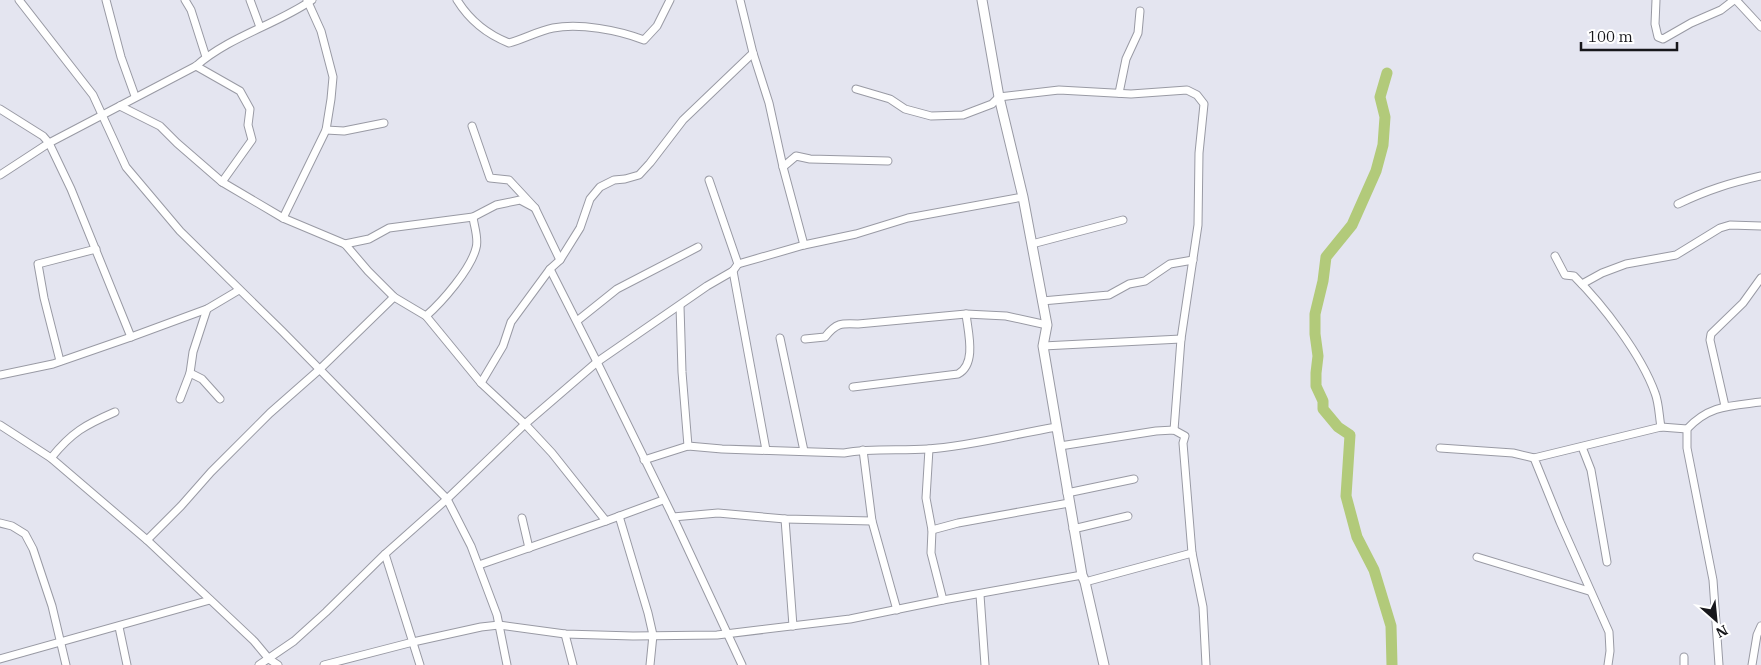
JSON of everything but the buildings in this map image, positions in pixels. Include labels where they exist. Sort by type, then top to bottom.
[{"type":"street","points":[[19,0],[93,95],[126,167],[180,231],[320,369],[447,499],[479,565],[497,615],[506,665]]},
{"type":"street","points":[[106,0],[121,57],[135,96]]},
{"type":"street","points":[[185,0],[191,10],[206,57]]},
{"type":"street","points":[[250,0],[260,27]]},
{"type":"street","points":[[457,0],[474,24],[509,43],[553,28],[575,27],[625,33],[644,40],[657,26],[670,0]]},
{"type":"street","points":[[740,0],[753,53],[770,103],[783,167],[804,245]]},
{"type":"street","points":[[982,0],[999,97],[1023,198],[1047,325],[1043,346],[1073,529],[1104,665]]},
{"type":"street","points":[[1656,0],[1655,24],[1658,37],[1663,39],[1721,10],[1735,0],[1761,27]]},
{"type":"street","points":[[0,175],[49,143],[120,106],[135,96],[196,66],[206,57],[309,1],[333,77],[326,130],[283,218]]},
{"type":"street","points":[[1119,93],[1126,59],[1138,33],[1140,11]]},
{"type":"street","points":[[481,384],[503,346],[512,322],[550,269],[560,260],[580,228],[590,199],[600,187],[614,180],[639,175],[683,120],[753,53]]},
{"type":"street","points":[[196,66],[240,91],[250,110],[248,125],[252,140],[222,182]]},
{"type":"street","points":[[856,89],[890,100],[905,109],[931,116],[963,115],[992,104],[999,97],[1059,90],[1119,93],[1187,90],[1197,95],[1204,104],[1199,153],[1198,225],[1181,339],[1174,430]]},
{"type":"street","points":[[120,106],[160,126],[222,182],[283,218],[345,244],[394,297],[426,316],[481,384],[525,424],[552,453],[606,521]]},
{"type":"street","points":[[0,109],[43,136],[49,143],[71,189],[131,337]]},
{"type":"street","points":[[326,130],[344,131],[384,124]]},
{"type":"street","points":[[472,126],[490,178],[509,180],[535,208],[560,260]]},
{"type":"street","points":[[783,167],[796,156],[810,159],[888,161]]},
{"type":"street","points":[[1678,204],[1724,184],[1761,176]]},
{"type":"street","points":[[709,180],[738,264]]},
{"type":"street","points":[[259,665],[294,641],[525,424],[597,362],[707,286],[733,271],[738,264],[804,245],[856,234],[908,218],[1023,198]]},
{"type":"street","points":[[345,244],[369,239],[389,228],[473,217],[496,205],[520,200],[535,208]]},
{"type":"street","points":[[426,316],[454,286],[472,257],[477,246],[473,217]]},
{"type":"street","points":[[1032,244],[1123,220]]},
{"type":"street","points":[[1582,284],[1602,273],[1626,264],[1676,255],[1720,228],[1730,225],[1761,226]]},
{"type":"street","points":[[577,321],[617,289],[698,247]]},
{"type":"street","points":[[60,361],[44,298],[38,264],[96,249]]},
{"type":"street","points":[[1555,256],[1565,275],[1574,276],[1614,323],[1644,369],[1656,394],[1661,427]]},
{"type":"street","points":[[1042,301],[1109,295],[1129,284],[1145,281],[1170,264],[1193,260]]},
{"type":"street","points":[[550,269],[673,517],[742,665]]},
{"type":"street","points":[[733,271],[766,450]]},
{"type":"street","points":[[1725,406],[1710,340],[1711,334],[1743,303],[1761,278]]},
{"type":"street","points":[[0,374],[60,361],[131,337],[207,309],[239,290]]},
{"type":"street","points":[[147,540],[211,472],[394,297]]},
{"type":"street","points":[[680,306],[682,372],[688,446]]},
{"type":"street","points":[[180,399],[190,372],[193,352],[207,309]]},
{"type":"street","points":[[805,339],[825,337],[832,329],[841,324],[966,314],[1006,316],[1047,325]]},
{"type":"street","points":[[853,387],[958,374],[964,371],[969,350],[966,314]]},
{"type":"street","points":[[780,338],[804,452]]},
{"type":"street","points":[[1043,346],[1181,339]]},
{"type":"street","points":[[190,372],[202,380],[220,399]]},
{"type":"street","points":[[1719,665],[1713,580],[1687,448],[1687,429],[1709,411],[1725,406],[1761,402]]},
{"type":"street","points":[[51,458],[66,440],[88,423],[115,412]]},
{"type":"street","points":[[0,425],[51,458],[147,540],[254,641],[269,659],[278,665]]},
{"type":"street","points":[[644,460],[688,446],[844,453],[863,450],[929,449],[986,441],[1057,427]]},
{"type":"street","points":[[1440,448],[1514,453],[1534,458],[1661,427],[1687,429]]},
{"type":"street","points":[[1060,446],[1174,430],[1185,436],[1183,443],[1192,553],[1203,607],[1206,665]]},
{"type":"street","points":[[1582,447],[1591,470],[1607,562]]},
{"type":"street","points":[[929,449],[926,498],[932,530],[931,553],[943,600]]},
{"type":"street","points":[[863,450],[872,521],[897,610]]},
{"type":"street","points":[[1534,458],[1589,591],[1609,632],[1610,651],[1608,665]]},
{"type":"street","points":[[1067,493],[1134,479]]},
{"type":"street","points":[[479,565],[663,500]]},
{"type":"street","points":[[932,530],[958,523],[1069,503]]},
{"type":"street","points":[[673,517],[718,513],[784,519],[872,521]]},
{"type":"street","points":[[619,516],[653,635],[650,665]]},
{"type":"street","points":[[1073,529],[1128,516]]},
{"type":"street","points":[[522,518],[529,548]]},
{"type":"street","points":[[784,519],[794,626]]},
{"type":"street","points":[[0,523],[12,526],[25,534],[33,549],[52,606],[66,665]]},
{"type":"street","points":[[324,665],[413,642],[481,627],[499,625],[565,634],[633,636],[728,634],[850,619],[943,600],[1084,579],[1192,553]]},
{"type":"street","points":[[385,554],[420,665]]},
{"type":"street","points":[[1477,557],[1589,591]]},
{"type":"street","points":[[980,595],[985,665]]},
{"type":"street","points":[[0,659],[210,600]]},
{"type":"street","points":[[1752,665],[1757,635],[1761,626]]},
{"type":"street","points":[[119,627],[128,665]]},
{"type":"street","points":[[565,634],[573,665]]},
{"type":"street","points":[[1684,657],[1684,665]]},
{"type":"waterway","points":[[1387,73],[1380,97],[1385,117],[1383,145],[1376,171],[1352,225],[1326,257],[1323,281],[1315,314],[1315,334],[1318,356],[1316,386],[1323,401],[1323,409],[1338,427],[1350,435],[1346,496],[1357,537],[1374,570],[1391,626],[1392,665]]}]
